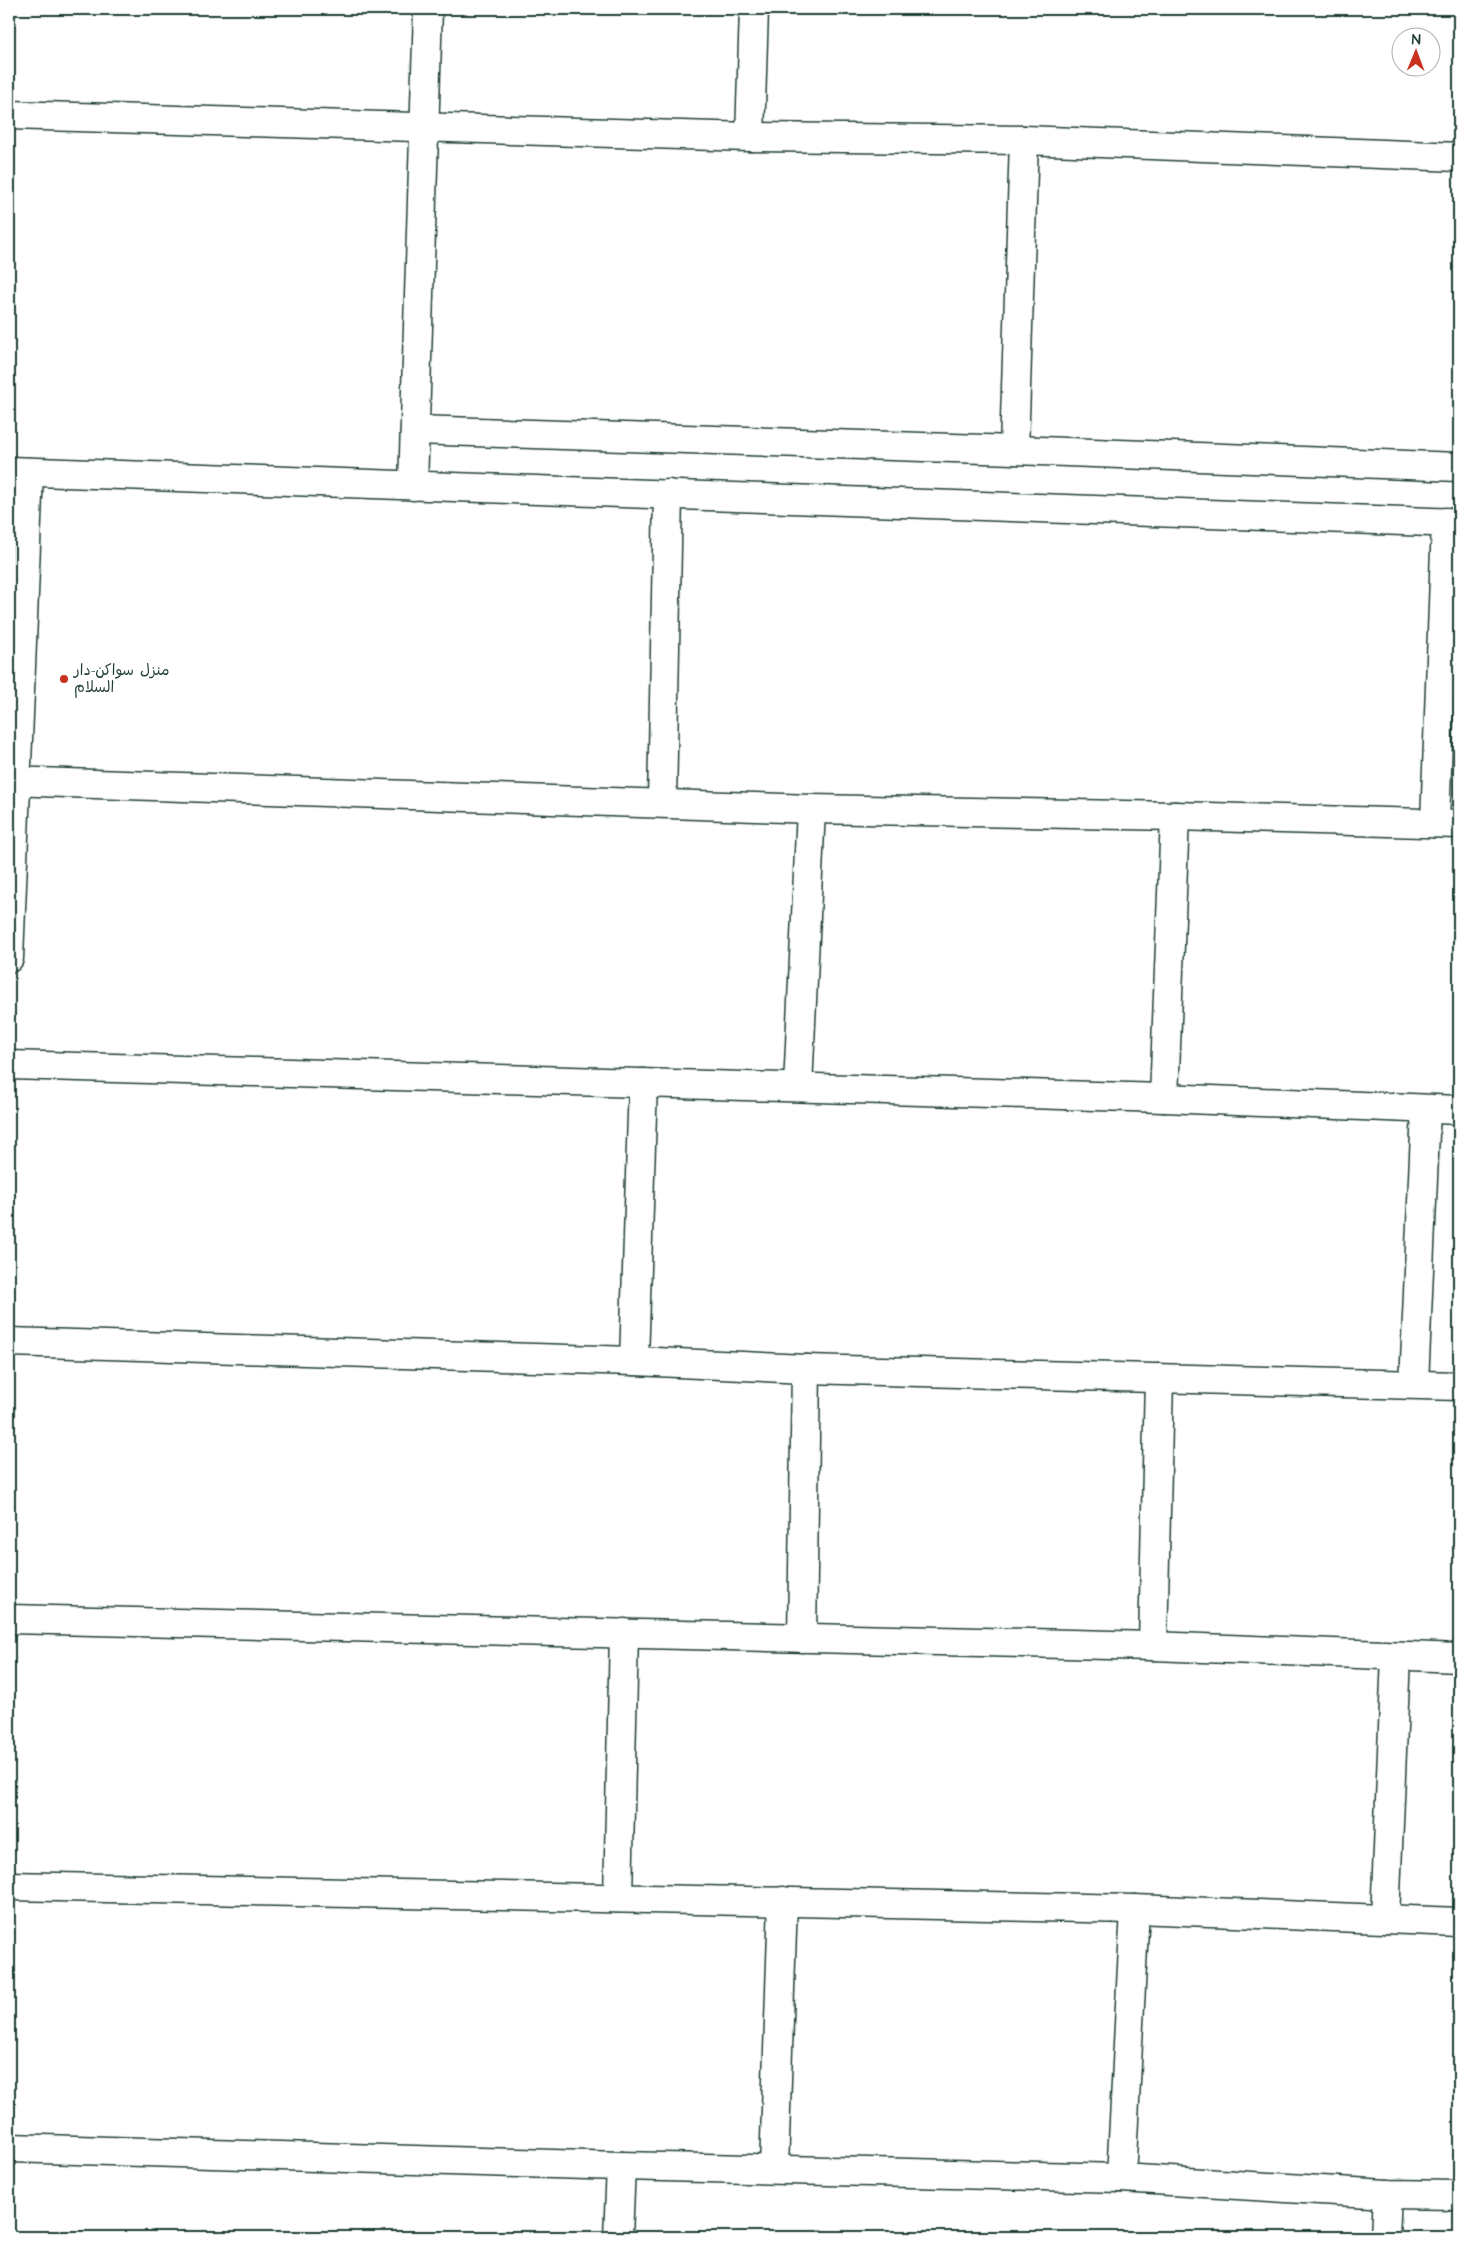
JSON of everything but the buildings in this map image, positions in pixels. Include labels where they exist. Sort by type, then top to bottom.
[{"type":"street","points":[[413,486],[428,9]]},
{"type":"street","points":[[750,137],[754,9]]},
{"type":"street","points":[[9,115],[750,137],[1024,140],[1459,157]]},
{"type":"street","points":[[1014,450],[1024,140]]},
{"type":"street","points":[[415,430],[1459,467]]},
{"type":"street","points":[[9,958],[19,471],[1452,522],[1447,824],[1174,816],[810,809],[13,781]]},
{"type":"street","points":[[662,803],[668,494]]},
{"type":"street","points":[[798,1087],[810,809]]},
{"type":"street","points":[[1164,1098],[1174,816]]},
{"type":"street","points":[[9,1065],[1164,1098],[1459,1110]]},
{"type":"street","points":[[634,1361],[643,1083]]},
{"type":"street","points":[[1414,1384],[1426,1110]]},
{"type":"street","points":[[9,1342],[634,1361],[806,1369],[1459,1386]]},
{"type":"street","points":[[802,1638],[806,1369]]},
{"type":"street","points":[[1152,1646],[1159,1378]]},
{"type":"street","points":[[9,1619],[1152,1646],[1459,1658]]},
{"type":"street","points":[[618,1898],[624,1633]]},
{"type":"street","points":[[1384,1919],[1396,1656]]},
{"type":"street","points":[[9,1886],[1135,1909],[1459,1922]]},
{"type":"street","points":[[774,2169],[783,1901]]},
{"type":"street","points":[[1121,2178],[1135,1909]]},
{"type":"street","points":[[9,2148],[1121,2178],[1387,2194],[1459,2195]]},
{"type":"street","points":[[618,2237],[621,2166]]},
{"type":"street","points":[[1385,2237],[1387,2194]]},
{"type":"place","name":"منزل سواكن-دار السلام","points":[[64,679]]}]
